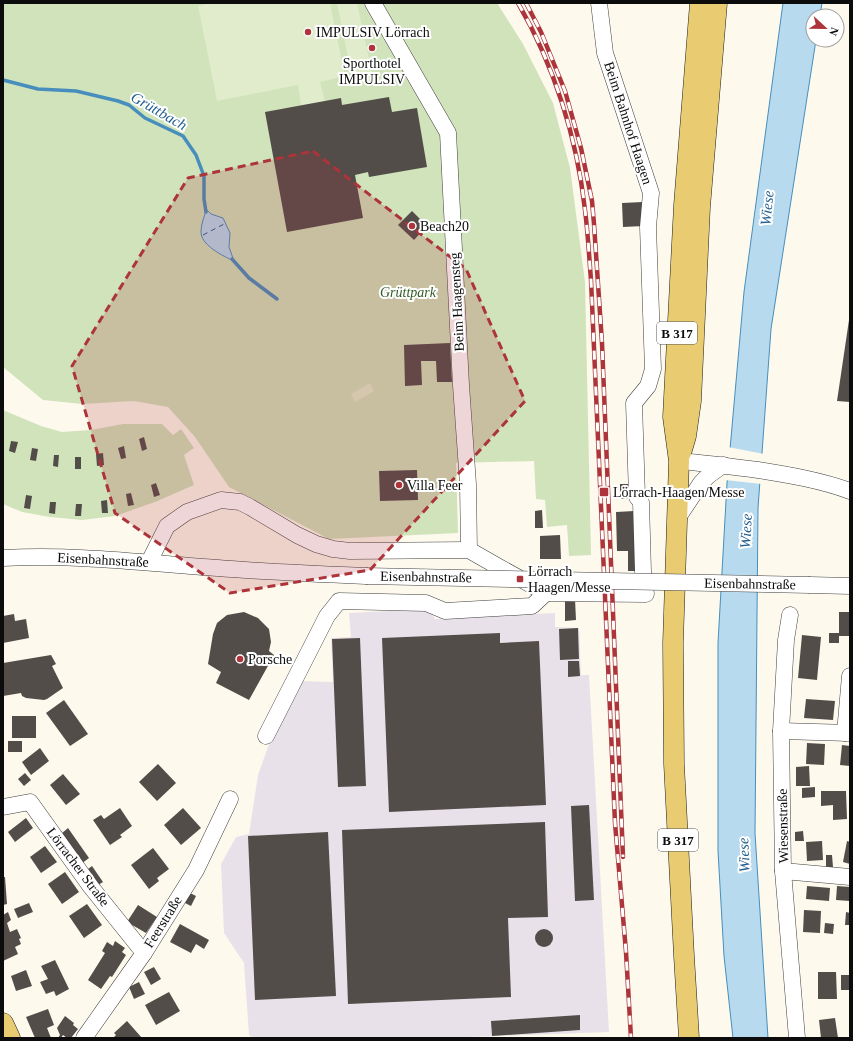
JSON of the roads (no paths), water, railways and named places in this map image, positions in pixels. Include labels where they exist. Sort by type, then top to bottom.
[{"type":"main road","name":"B 317","points":[[689,1038],[674,764],[673,643],[679,461],[673,426],[673,417],[684,205],[700,3]]},
{"type":"main road","name":"B 317","points":[[679,461],[686,436],[691,401],[700,207],[717,3]]},
{"type":"main road","points":[[3,1023],[10,1038]]},
{"type":"street","name":"Beim Haagensteg","points":[[373,3],[448,133],[461,385],[468,484],[469,550]]},
{"type":"street","name":"Beim Bahnhof Haagen","points":[[546,593],[646,594],[643,571],[641,502],[637,497],[634,403],[648,386],[653,369],[648,227],[651,193],[605,53],[599,3]]},
{"type":"street","points":[[679,461],[707,469],[723,465],[792,476],[850,491]]},
{"type":"street","points":[[677,519],[707,469]]},
{"type":"street","points":[[149,562],[167,526],[187,512],[221,500],[240,502],[271,518],[297,535],[316,544],[333,549],[350,551],[469,550],[546,593],[532,606],[445,611],[426,603],[339,601],[327,616],[266,736]]},
{"type":"street","name":"Eisenbahnstraße","points":[[3,558],[29,556],[69,557],[218,568],[366,576],[850,586]]},
{"type":"street","name":"Wiesenstraße","points":[[790,615],[786,640],[781,731],[783,871],[796,1038]]},
{"type":"street","points":[[781,731],[847,733],[850,676]]},
{"type":"street","name":"Feerstraße","points":[[84,1038],[144,953],[196,870],[230,799]]},
{"type":"street","name":"Lörracher Straße","points":[[3,807],[30,802],[91,887],[144,953]]},
{"type":"street","points":[[783,871],[850,877]]},
{"type":"water","name":"Wiese","points":[[783,3],[822,3],[821,8],[805,8],[805,48],[815,48],[771,329],[758,508],[755,833],[768,1038],[733,1038],[724,956],[718,851],[718,643],[727,483],[744,292]]},
{"type":"water","points":[[206,209],[211,214],[223,218],[230,233],[229,247],[234,261],[213,249],[204,241],[201,231]]},
{"type":"waterway","name":"Grüttbach","points":[[3,80],[38,89],[76,91],[118,101],[129,105],[145,118],[183,136],[196,155],[204,176],[204,199],[206,212]]},
{"type":"waterway","name":"Grüttbach","points":[[232,259],[249,278],[277,299]]},
{"type":"railway","points":[[518,3],[543,51],[562,103],[576,156],[586,219],[591,280],[615,823],[626,952],[631,1038]]},
{"type":"railway","points":[[526,3],[541,32],[565,91],[581,148],[592,201],[602,343],[623,857]]},
{"type":"place","name":"IMPULSIV Lörrach","points":[[308,32]]},
{"type":"place","name":"Sporthotel IMPULSIV","points":[[372,48]]},
{"type":"place","name":"Beach20","points":[[412,226]]},
{"type":"place","name":"Villa Feer","points":[[399,485]]},
{"type":"place","name":"Lörrach-Haagen/Messe","points":[[604,492]]},
{"type":"place","name":"Lörrach Haagen/Messe","points":[[520,579]]},
{"type":"place","name":"Porsche","points":[[240,659]]},
{"type":"park label","name":"Grüttpark","points":[[408,292]]}]
